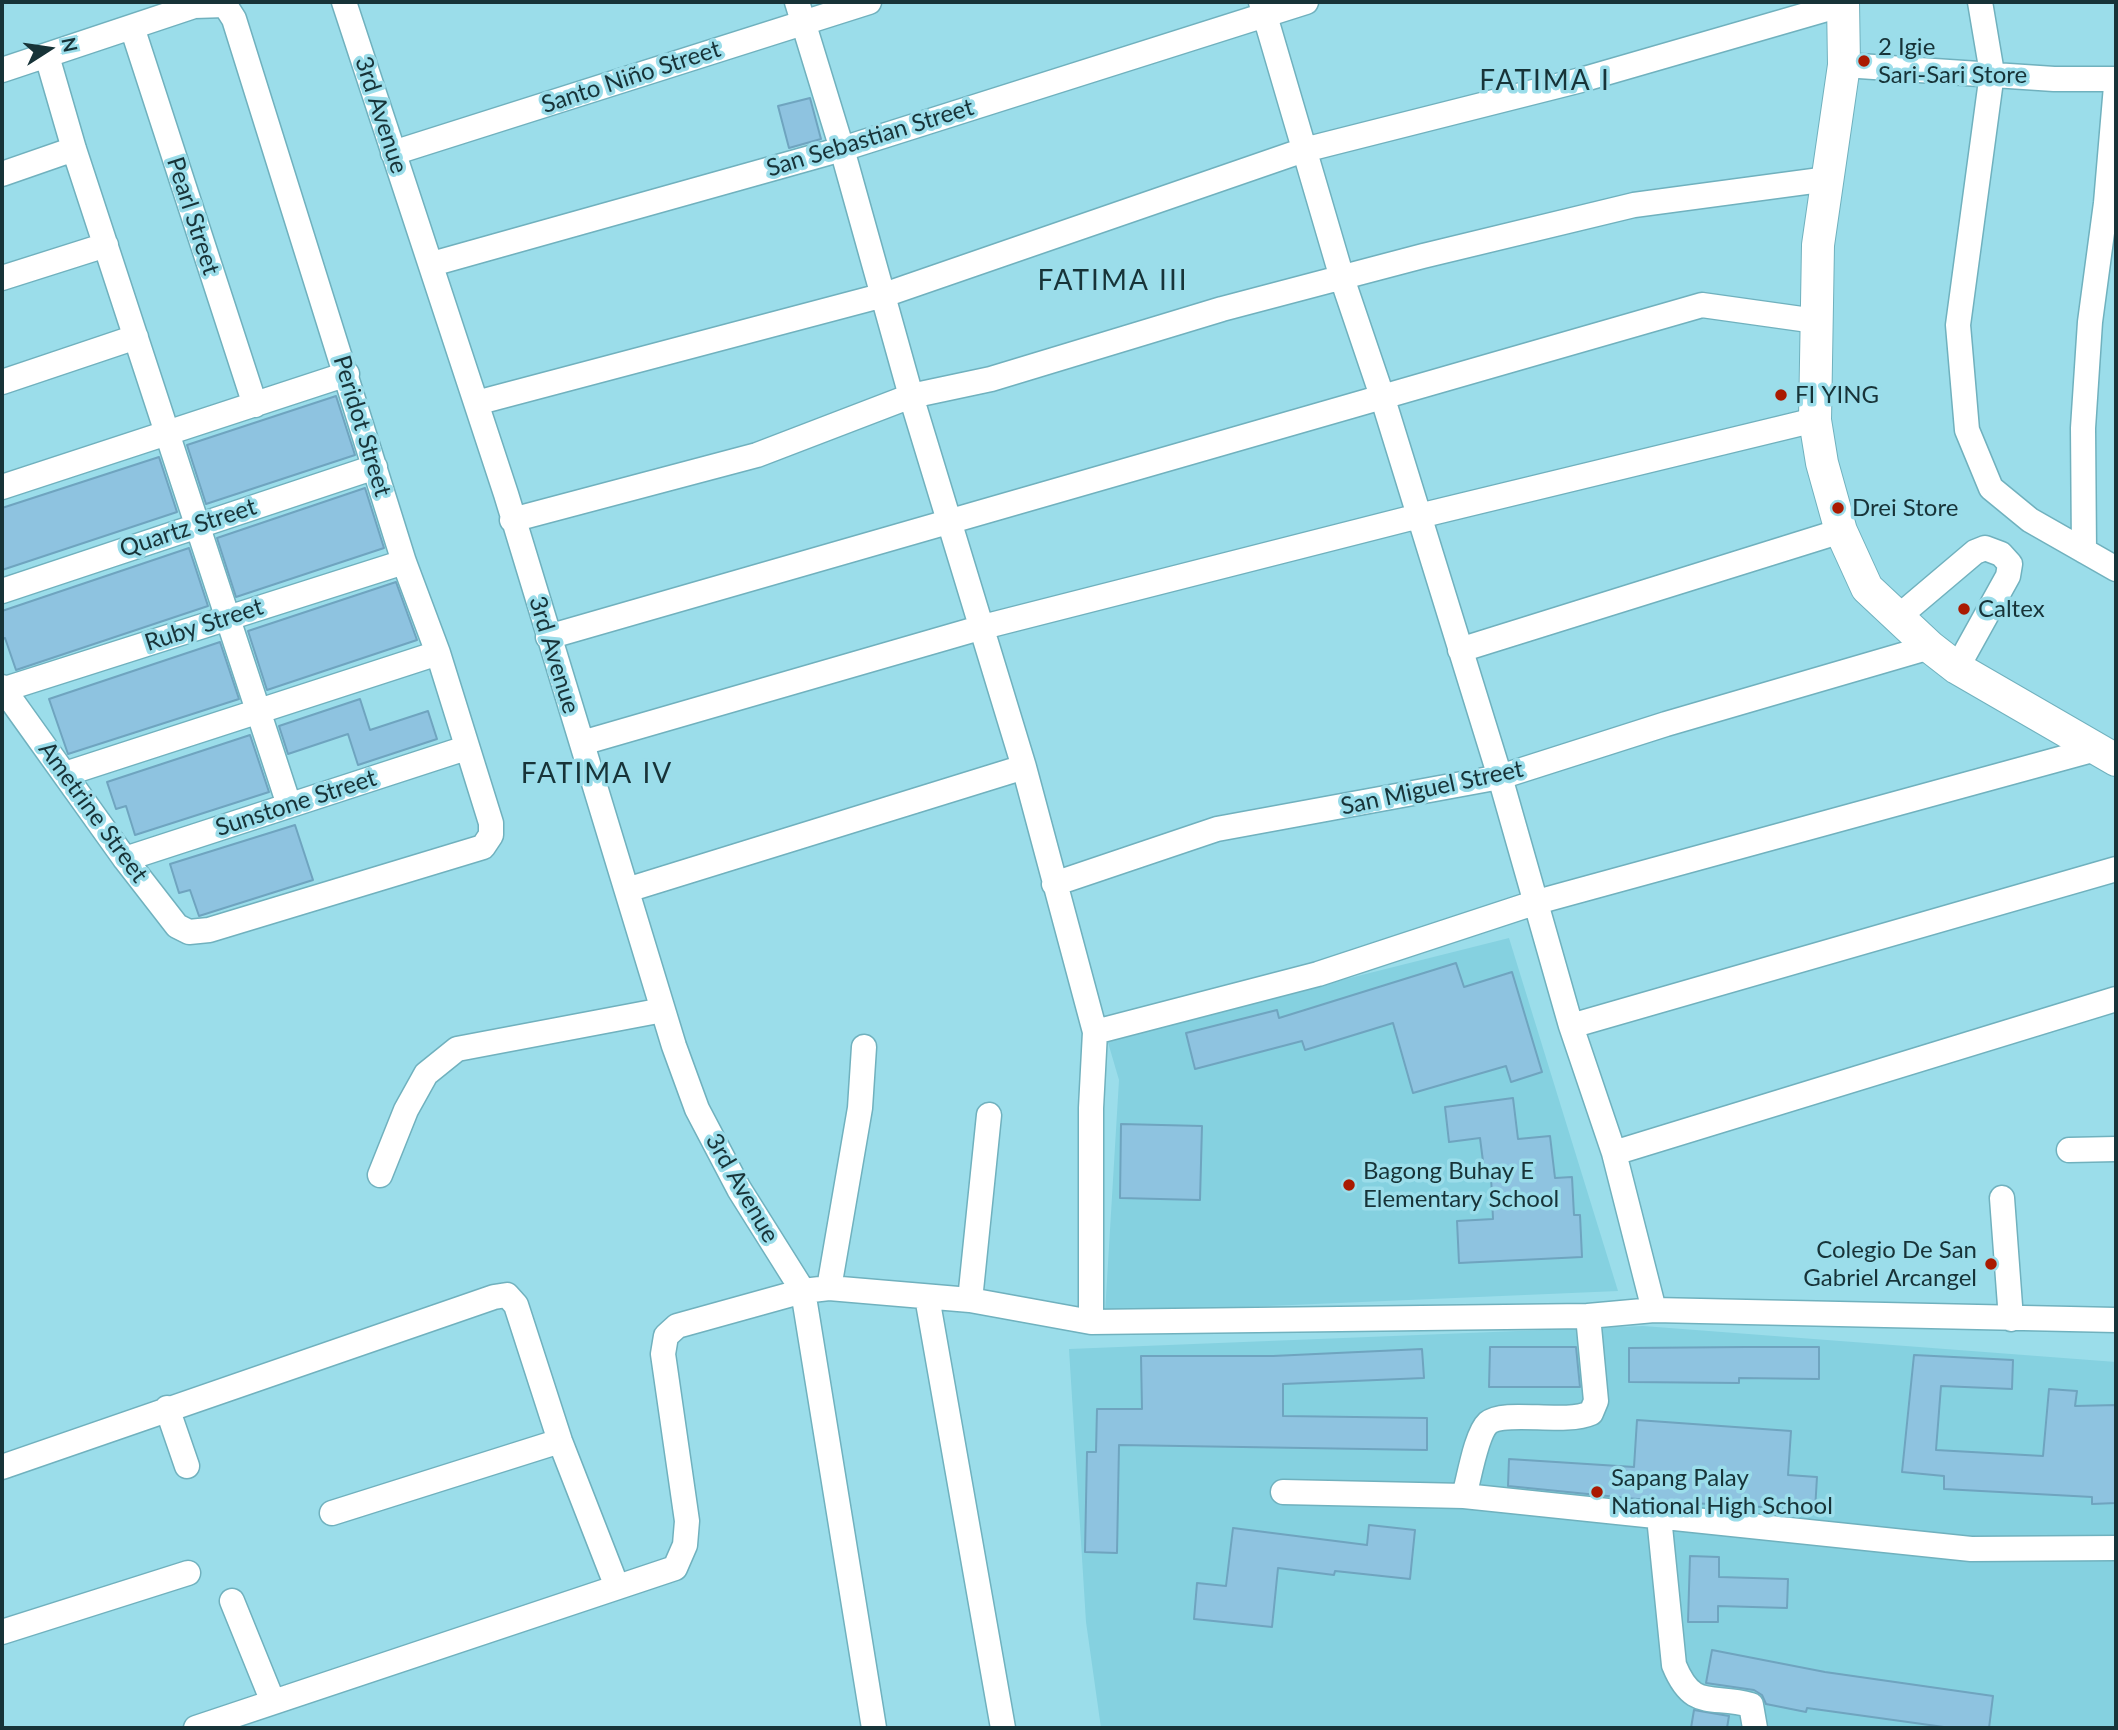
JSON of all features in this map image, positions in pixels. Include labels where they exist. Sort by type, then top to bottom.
[{"type":"main road","points":[[1843,3],[1843,65],[1818,245],[1815,420],[1822,463],[1841,531],[1867,587],[1930,647],[1957,668],[2106,755]]},
{"type":"street","name":"3rd Avenue","points":[[344,2],[432,264],[663,1010],[697,1109],[739,1189],[803,1292]]},
{"type":"street","name":"Santo Niño Street","points":[[393,153],[800,12],[869,2]]},
{"type":"street","name":"San Sebastian Street","points":[[432,264],[842,149],[1263,8],[1306,2]]},
{"type":"street","points":[[1980,2],[1992,74],[1958,325],[1967,430],[1991,488],[2030,520],[2116,569]]},
{"type":"street","points":[[476,403],[884,295],[1304,150],[1581,80],[1843,3]]},
{"type":"street","name":"Peridot Street","points":[[132,27],[194,6],[225,5],[234,19],[404,562],[438,653],[491,823],[491,835],[483,847],[209,930],[189,932]]},
{"type":"street","points":[[1263,8],[1342,278],[1383,399],[1500,778],[1571,1026],[1614,1153],[1654,1310]]},
{"type":"street","points":[[800,12],[842,149],[911,396],[1024,767],[1095,1032],[1091,1108],[1091,1322]]},
{"type":"street","points":[[2,70],[132,27]]},
{"type":"street","name":"Pearl Street","points":[[132,27],[255,405]]},
{"type":"street","points":[[47,56],[74,149],[289,805]]},
{"type":"street","points":[[1843,65],[2054,79],[2116,79]]},
{"type":"street","points":[[2084,551],[2083,428],[2090,322],[2106,203],[2116,86]]},
{"type":"street","points":[[2,174],[74,149]]},
{"type":"street","points":[[512,520],[757,454],[911,396],[991,379],[1222,309],[1634,205],[1828,179]]},
{"type":"street","points":[[2,278],[106,245]]},
{"type":"street","points":[[548,636],[1383,399],[1702,305],[1816,321]]},
{"type":"street","points":[[2,382],[136,337]]},
{"type":"street","points":[[2,487],[346,374]]},
{"type":"street","points":[[582,743],[983,627],[1419,516],[1815,420]]},
{"type":"street","name":"Quartz Street","points":[[2,591],[375,467]]},
{"type":"street","points":[[1460,650],[1841,531]]},
{"type":"street","points":[[1897,618],[1975,552],[1984,548],[2001,554],[2010,564],[2008,576],[1957,668]]},
{"type":"street","name":"Ruby Street","points":[[3,688],[404,562]]},
{"type":"street","name":"San Miguel Street","points":[[1054,884],[1217,830],[1500,778],[1667,723],[1930,647]]},
{"type":"street","points":[[65,774],[438,653]]},
{"type":"street","name":"Ametrine Street","points":[[3,688],[125,859],[177,926],[189,932]]},
{"type":"street","name":"Sunstone Street","points":[[125,859],[466,748]]},
{"type":"street","points":[[1095,1032],[1318,974],[1537,902],[2106,755]]},
{"type":"street","points":[[626,890],[1024,767]]},
{"type":"street","points":[[1571,1026],[2116,869]]},
{"type":"street","points":[[1614,1153],[2116,999]]},
{"type":"street","points":[[380,1175],[406,1110],[426,1074],[457,1049],[663,1010]]},
{"type":"street","points":[[829,1288],[860,1108],[864,1047]]},
{"type":"street","points":[[970,1300],[989,1115]]},
{"type":"street","points":[[2069,1150],[2116,1149]]},
{"type":"street","points":[[2002,1198],[2011,1319]]},
{"type":"street","points":[[196,1728],[675,1567],[685,1545],[687,1521],[663,1354],[666,1336],[677,1326],[803,1292],[829,1288],[970,1300],[1091,1322],[1588,1316],[1654,1310],[2116,1320]]},
{"type":"street","points":[[803,1292],[874,1728]]},
{"type":"street","points":[[2,1467],[167,1408],[494,1297],[507,1295],[516,1305],[560,1441],[617,1587]]},
{"type":"street","points":[[927,1297],[1003,1728]]},
{"type":"street","points":[[1464,1496],[1488,1424],[1499,1418],[1577,1419],[1591,1413],[1596,1401],[1588,1316]]},
{"type":"street","points":[[167,1408],[187,1466]]},
{"type":"street","points":[[332,1513],[560,1441]]},
{"type":"street","points":[[1283,1492],[1464,1496],[1971,1549],[2116,1548]]},
{"type":"street","points":[[1659,1517],[1674,1665],[1683,1687],[1694,1696],[1751,1705],[1755,1728]]},
{"type":"street","points":[[2,1632],[188,1573]]},
{"type":"street","points":[[232,1601],[273,1702]]},
{"type":"shaded area","name":"Bagong Buhay E Elementary School","points":[[1509,938],[1618,1291],[1105,1313],[1119,1080],[1107,1039]]},
{"type":"shaded area","name":"Sapang Palay National High School","points":[[1643,1326],[2116,1362],[2116,1728],[1101,1728],[1086,1622],[1069,1349]]},
{"type":"building","points":[[810,98],[821,139],[789,148],[778,106]]},
{"type":"building","points":[[336,396],[355,455],[206,504],[187,445]]},
{"type":"building","points":[[159,457],[177,512],[2,570],[2,508]]},
{"type":"building","points":[[365,488],[384,548],[236,597],[217,538]]},
{"type":"building","points":[[189,548],[208,606],[16,670],[5,638],[2,639],[2,611]]},
{"type":"building","points":[[396,582],[417,640],[267,690],[248,631]]},
{"type":"building","points":[[220,642],[239,699],[68,754],[49,699]]},
{"type":"building","points":[[360,699],[370,730],[428,711],[437,739],[358,765],[348,734],[288,754],[279,726]]},
{"type":"building","points":[[250,735],[269,792],[135,835],[126,806],[116,809],[107,782]]},
{"type":"building","points":[[295,825],[313,880],[199,916],[190,890],[179,893],[170,864]]},
{"type":"building","points":[[1456,963],[1464,987],[1512,972],[1542,1072],[1511,1082],[1506,1066],[1413,1093],[1393,1023],[1305,1050],[1302,1041],[1195,1069],[1186,1033],[1277,1010],[1279,1018]]},
{"type":"building","points":[[1513,1098],[1518,1139],[1550,1136],[1555,1178],[1572,1177],[1574,1215],[1580,1215],[1582,1257],[1459,1263],[1457,1221],[1493,1219],[1491,1176],[1485,1177],[1480,1138],[1449,1142],[1445,1107]]},
{"type":"building","points":[[1121,1124],[1202,1126],[1200,1200],[1120,1198]]},
{"type":"building","points":[[1490,1347],[1576,1347],[1580,1387],[1489,1387]]},
{"type":"building","points":[[1819,1347],[1819,1379],[1739,1378],[1739,1383],[1629,1382],[1629,1348]]},
{"type":"building","points":[[1422,1349],[1424,1378],[1283,1384],[1283,1416],[1427,1418],[1427,1450],[1119,1445],[1117,1553],[1085,1552],[1087,1452],[1096,1452],[1097,1409],[1142,1409],[1141,1356],[1273,1356]]},
{"type":"building","points":[[1914,1355],[2013,1360],[2012,1389],[1941,1386],[1936,1450],[2043,1456],[2049,1389],[2077,1391],[2075,1406],[2116,1405],[2116,1503],[2092,1504],[2092,1497],[1944,1489],[1944,1476],[1902,1472]]},
{"type":"building","points":[[1637,1420],[1791,1431],[1788,1475],[1817,1477],[1815,1510],[1657,1501],[1508,1486],[1509,1459],[1634,1467]]},
{"type":"building","points":[[1369,1525],[1415,1530],[1410,1579],[1335,1571],[1334,1575],[1278,1568],[1272,1627],[1194,1619],[1197,1583],[1226,1586],[1233,1528],[1367,1545]]},
{"type":"building","points":[[1690,1556],[1719,1557],[1719,1577],[1788,1579],[1787,1608],[1718,1606],[1718,1622],[1688,1622]]},
{"type":"building","points":[[1712,1650],[1825,1672],[1993,1696],[1989,1728],[1951,1728],[1807,1708],[1806,1712],[1766,1704],[1762,1695],[1754,1690],[1706,1683]]},
{"type":"building","points":[[1694,1710],[1729,1716],[1727,1728],[1691,1728]]},
{"type":"place","name":"2 Igie Sari-Sari Store","points":[[1864,61]]},
{"type":"place","name":"FI YING","points":[[1781,395]]},
{"type":"place","name":"Drei Store","points":[[1838,508]]},
{"type":"place","name":"Caltex","points":[[1964,609]]},
{"type":"place","name":"Bagong Buhay E Elementary School","points":[[1349,1185]]},
{"type":"place","name":"Colegio De San Gabriel Arcangel","points":[[1991,1264]]},
{"type":"place","name":"Sapang Palay National High School","points":[[1597,1492]]},
{"type":"district","name":"FATIMA I","points":[[1545,81]]},
{"type":"district","name":"FATIMA III","points":[[1113,281]]},
{"type":"district","name":"FATIMA IV","points":[[597,774]]}]
